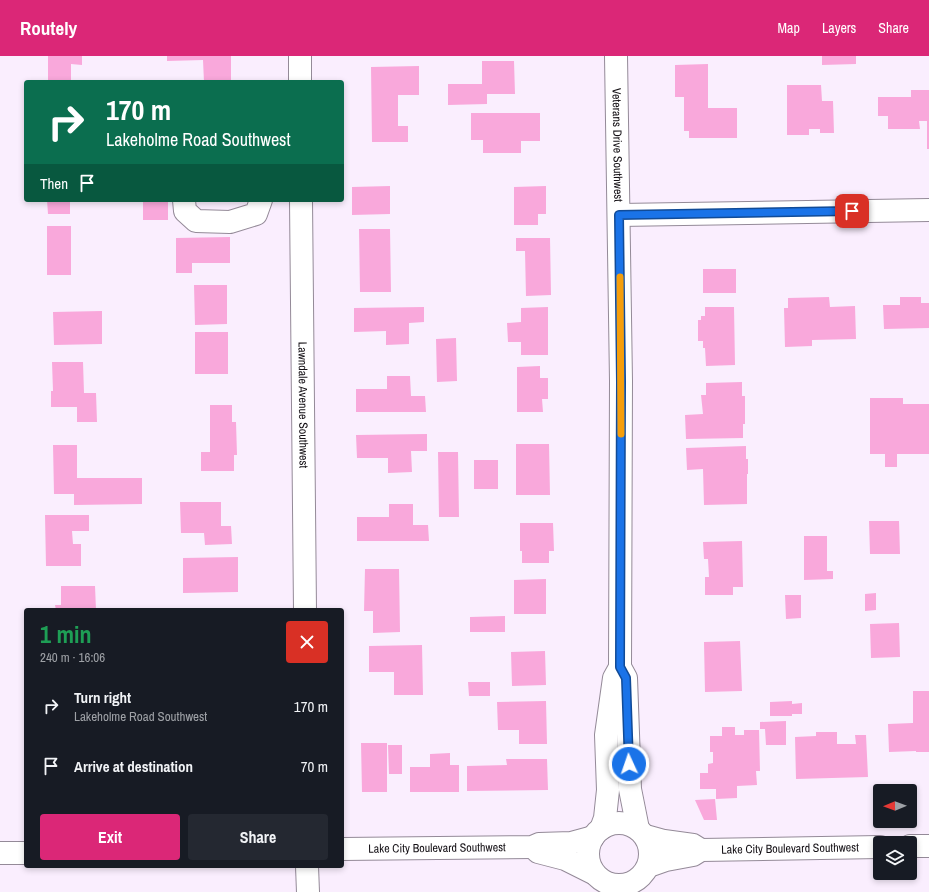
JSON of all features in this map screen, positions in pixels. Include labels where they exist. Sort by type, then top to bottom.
[{"type":"street","points":[[300,56],[300,80]]},
{"type":"street","name":"Veterans Drive Southwest","points":[[597,833],[607,804],[606,735],[614,678],[620,667],[621,382],[616,56]]},
{"type":"street","points":[[184,202],[185,211],[196,221],[230,222],[256,214],[260,202]]},
{"type":"street","name":"Lawndale Avenue Southwest","points":[[301,202],[305,608]]},
{"type":"street","points":[[619,215],[929,210]]},
{"type":"street","name":"Veterans Drive Southwest","points":[[620,667],[626,678],[630,789],[642,832]]},
{"type":"street","points":[[619,823],[628,824],[642,832],[650,846],[651,857],[641,879],[621,885],[600,882],[590,863],[588,854],[590,845],[597,833],[609,825],[619,823]]},
{"type":"street","name":"Lake City Boulevard Southwest","points":[[642,832],[664,841],[693,844],[701,850]]},
{"type":"street","name":"Lake City Boulevard Southwest","points":[[344,849],[532,847],[539,844],[570,843],[597,833]]},
{"type":"street","points":[[917,846],[929,846]]},
{"type":"street","name":"Lake City Boulevard Southwest","points":[[532,847],[538,852],[565,859],[600,882]]},
{"type":"street","name":"Lake City Boulevard Southwest","points":[[641,879],[666,860],[693,855],[701,850],[873,847]]},
{"type":"street","points":[[0,854],[24,853]]},
{"type":"street","points":[[308,868],[308,892]]},
{"type":"building","points":[[48,56],[82,56],[82,65],[71,64],[71,80],[48,80]]},
{"type":"building","points":[[167,56],[231,56],[231,80],[204,80],[203,60],[167,61]]},
{"type":"building","points":[[822,56],[856,56],[856,64],[822,65]]},
{"type":"building","points":[[482,61],[514,61],[515,94],[487,94],[487,104],[448,105],[448,84],[482,84]]},
{"type":"building","points":[[708,64],[708,108],[737,108],[737,138],[689,138],[689,131],[684,131],[684,97],[675,97],[675,65]]},
{"type":"building","points":[[419,66],[419,95],[398,95],[398,126],[408,126],[408,142],[372,142],[371,67]]},
{"type":"building","points":[[787,85],[821,85],[822,101],[833,101],[834,133],[820,133],[820,129],[809,129],[809,135],[787,135]]},
{"type":"building","points":[[911,90],[929,90],[929,149],[927,149],[927,121],[919,121],[920,129],[888,129],[888,116],[878,116],[878,97],[911,97]]},
{"type":"building","points":[[471,113],[540,113],[540,141],[521,141],[521,153],[483,153],[483,140],[471,140]]},
{"type":"building","points":[[390,186],[390,214],[352,215],[352,187]]},
{"type":"building","points":[[546,186],[546,214],[538,214],[538,225],[514,225],[514,187]]},
{"type":"building","points":[[47,202],[70,202],[70,214],[48,214]]},
{"type":"building","points":[[143,202],[168,202],[168,220],[143,220]]},
{"type":"building","points":[[47,226],[71,226],[71,275],[47,275]]},
{"type":"building","points":[[359,229],[390,229],[391,292],[360,292]]},
{"type":"building","points":[[230,237],[230,263],[192,263],[192,273],[176,273],[176,238]]},
{"type":"building","points":[[516,238],[550,238],[551,295],[526,296],[525,251],[516,251]]},
{"type":"building","points":[[703,269],[736,269],[736,293],[703,293]]},
{"type":"building","points":[[194,285],[227,285],[227,324],[195,325]]},
{"type":"building","points":[[829,297],[830,307],[855,306],[856,339],[812,340],[812,346],[785,347],[784,308],[788,308],[788,298]]},
{"type":"building","points":[[900,297],[921,297],[921,303],[929,303],[929,328],[884,329],[883,305],[900,305]]},
{"type":"building","points":[[424,307],[424,322],[409,323],[409,344],[386,345],[386,331],[354,332],[354,308]]},
{"type":"building","points":[[548,307],[548,355],[521,355],[521,342],[508,342],[507,323],[521,322],[521,308]]},
{"type":"building","points":[[705,307],[734,307],[735,365],[706,366],[703,341],[698,341],[698,320],[701,320],[701,316],[705,316]]},
{"type":"building","points":[[102,311],[102,344],[54,345],[53,312]]},
{"type":"building","points":[[195,332],[228,332],[228,374],[195,374]]},
{"type":"building","points":[[456,338],[457,381],[437,382],[436,339]]},
{"type":"building","points":[[52,362],[83,362],[84,393],[96,393],[97,422],[77,422],[77,407],[51,407],[51,391],[53,391]]},
{"type":"building","points":[[540,366],[540,378],[548,378],[548,399],[542,399],[543,412],[517,412],[517,367]]},
{"type":"building","points":[[387,376],[410,376],[411,396],[425,396],[426,412],[356,412],[356,389],[387,389]]},
{"type":"building","points":[[742,382],[742,396],[745,396],[745,424],[743,424],[743,438],[686,439],[685,415],[703,414],[701,395],[706,395],[706,383]]},
{"type":"building","points":[[870,398],[903,398],[903,404],[929,404],[929,454],[897,454],[897,467],[885,467],[885,454],[870,454]]},
{"type":"building","points":[[210,405],[232,405],[232,422],[236,422],[237,455],[234,455],[234,471],[201,471],[201,452],[210,452]]},
{"type":"building","points":[[427,434],[427,451],[411,451],[412,472],[388,473],[388,458],[357,458],[356,435]]},
{"type":"building","points":[[516,444],[549,444],[550,495],[516,495]]},
{"type":"building","points":[[53,445],[77,445],[77,478],[142,478],[142,504],[74,505],[74,494],[54,494]]},
{"type":"building","points":[[746,446],[746,459],[748,459],[747,504],[704,505],[703,469],[687,470],[686,448]]},
{"type":"building","points":[[438,452],[458,452],[459,517],[439,517]]},
{"type":"building","points":[[474,460],[498,460],[498,489],[474,489]]},
{"type":"building","points":[[180,502],[221,502],[221,526],[231,526],[232,544],[205,545],[204,533],[181,533]]},
{"type":"building","points":[[389,504],[413,504],[413,525],[428,525],[429,541],[357,541],[357,517],[389,517]]},
{"type":"building","points":[[45,515],[89,515],[89,531],[72,531],[73,544],[81,544],[81,566],[46,566]]},
{"type":"building","points":[[869,521],[899,521],[900,554],[870,554]]},
{"type":"building","points":[[520,523],[553,523],[554,551],[549,551],[549,563],[522,563],[522,551],[520,551]]},
{"type":"building","points":[[804,536],[827,536],[827,571],[833,571],[833,579],[804,580]]},
{"type":"building","points":[[742,541],[743,587],[733,587],[733,595],[705,595],[705,577],[709,577],[708,559],[704,559],[703,542]]},
{"type":"building","points":[[238,557],[238,592],[183,593],[183,558]]},
{"type":"building","points":[[365,569],[399,569],[400,632],[373,633],[373,611],[364,611]]},
{"type":"building","points":[[546,579],[546,614],[514,614],[514,580]]},
{"type":"building","points":[[61,586],[95,586],[96,608],[56,608],[55,605],[61,605]]},
{"type":"building","points":[[876,593],[876,610],[865,611],[865,594]]},
{"type":"building","points":[[785,595],[801,595],[801,618],[786,619]]},
{"type":"building","points":[[505,616],[505,632],[470,632],[470,617]]},
{"type":"building","points":[[899,623],[900,657],[871,658],[870,624]]},
{"type":"building","points":[[740,641],[742,691],[705,692],[704,642]]},
{"type":"building","points":[[422,645],[423,695],[394,695],[394,672],[369,672],[369,646]]},
{"type":"building","points":[[545,651],[546,685],[512,686],[511,652]]},
{"type":"building","points":[[468,682],[490,682],[490,696],[469,696]]},
{"type":"building","points":[[913,691],[929,691],[929,752],[889,752],[888,724],[913,723]]},
{"type":"building","points":[[546,701],[547,744],[519,744],[519,730],[498,730],[497,702]]},
{"type":"building","points":[[792,701],[792,704],[802,703],[802,714],[792,714],[792,716],[770,716],[770,702]]},
{"type":"building","points":[[786,721],[786,745],[766,745],[765,729],[760,729],[760,722]]},
{"type":"building","points":[[722,727],[735,727],[735,735],[744,735],[744,730],[759,730],[760,771],[756,771],[757,785],[737,786],[737,798],[716,799],[716,789],[700,789],[700,773],[708,773],[708,764],[713,763],[713,752],[710,752],[710,736],[722,736]]},
{"type":"building","points":[[816,732],[837,732],[837,744],[856,744],[855,735],[866,735],[868,777],[796,779],[795,737],[816,736]]},
{"type":"building","points":[[361,743],[387,743],[387,792],[362,792]]},
{"type":"building","points":[[388,745],[402,745],[402,774],[389,774]]},
{"type":"building","points":[[450,753],[450,765],[459,765],[459,792],[410,792],[410,767],[430,767],[430,754]]},
{"type":"building","points":[[506,759],[547,759],[548,790],[467,791],[467,766],[507,765]]},
{"type":"building","points":[[715,799],[717,820],[704,820],[695,800]]},
{"type":"slow traffic","points":[[620,277],[621,434]]},
{"type":"route","points":[[629,764],[626,678],[620,667],[621,382],[619,215],[852,211]]}]
